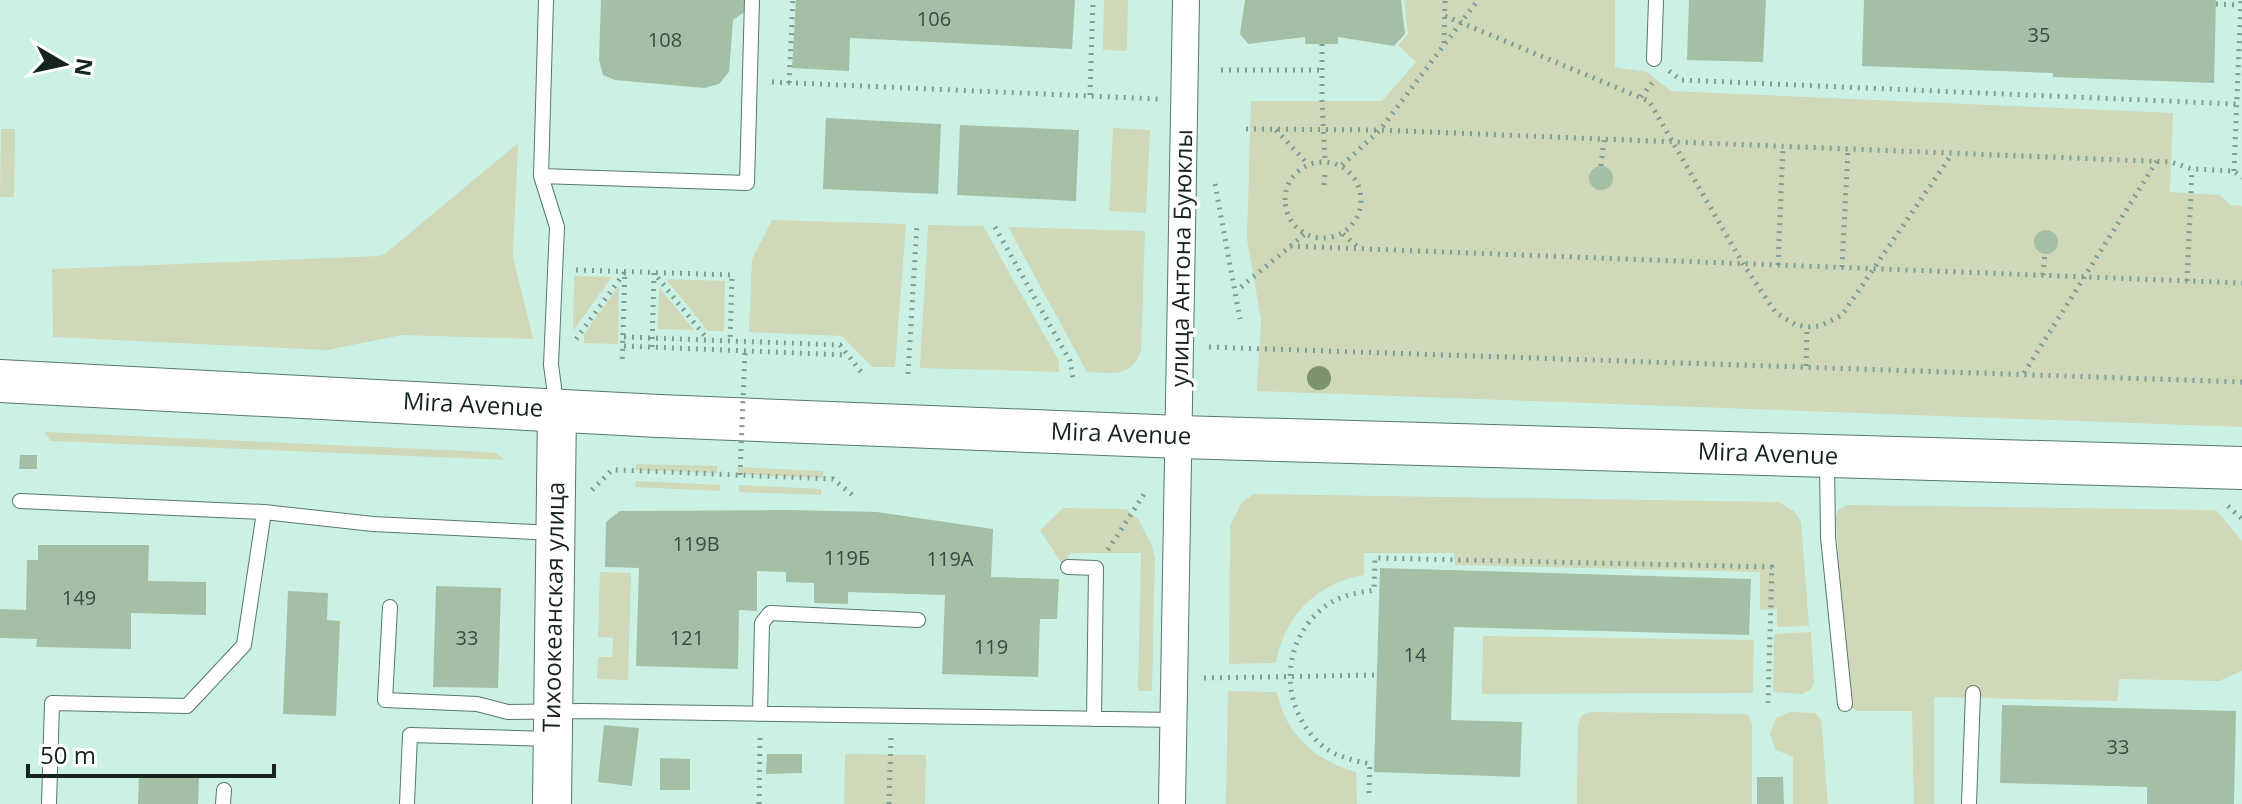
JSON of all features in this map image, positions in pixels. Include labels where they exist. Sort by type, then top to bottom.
[{"type":"main road","name":"Mira Avenue","points":[[0,381],[659,416],[1180,437],[1827,456],[2235,487]]},
{"type":"street","name":"улица Антона Буюклы","points":[[1172,804],[1186,0]]},
{"type":"street","name":"Тихоокеанская улица","points":[[552,804],[557,409]]},
{"type":"lane","points":[[546,0],[541,176],[557,227],[551,365],[557,409]]},
{"type":"lane","points":[[541,176],[747,183],[752,0]]},
{"type":"lane","points":[[1654,59],[1656,0]]},
{"type":"lane","points":[[1827,456],[1828,537],[1845,704]]},
{"type":"lane","points":[[20,501],[264,512],[373,524],[556,533]]},
{"type":"lane","points":[[49,804],[52,703],[187,706],[244,645],[264,512]]},
{"type":"lane","points":[[1068,567],[1096,568],[1094,719]]},
{"type":"lane","points":[[390,607],[385,700],[477,704],[553,726]]},
{"type":"lane","points":[[760,714],[762,623],[770,613],[918,620]]},
{"type":"lane","points":[[1969,804],[1973,693]]},
{"type":"lane","points":[[407,804],[410,735],[553,726],[583,711],[1174,720]]},
{"type":"path","points":[[789,83],[793,0]]},
{"type":"path","points":[[1090,95],[1093,0]]},
{"type":"path","points":[[1444,45],[1445,0]]},
{"type":"path","points":[[1342,165],[1380,130],[1478,0]]},
{"type":"path","points":[[2216,4],[2240,3],[2240,78],[2234,171]]},
{"type":"path","points":[[1445,16],[1649,101],[1743,264],[1776,313],[1796,325],[1820,326],[1842,315],[1952,153]]},
{"type":"path","points":[[1322,44],[1325,161]]},
{"type":"path","points":[[1654,59],[1681,80],[2236,104]]},
{"type":"path","points":[[1221,70],[1322,70]]},
{"type":"path","points":[[771,82],[1158,99]]},
{"type":"path","points":[[1246,129],[1380,130],[2157,161],[2192,169],[2234,171],[2242,178]]},
{"type":"path","points":[[1276,129],[1308,164]]},
{"type":"path","points":[[1601,166],[1604,139]]},
{"type":"path","points":[[1778,265],[1783,146]]},
{"type":"path","points":[[1842,267],[1848,149]]},
{"type":"path","points":[[1325,161],[1342,165],[1355,177],[1362,193],[1361,210],[1353,225],[1343,234],[1322,238],[1305,234],[1292,222],[1285,207],[1286,189],[1294,174],[1308,164],[1325,161]]},
{"type":"path","points":[[2024,374],[2157,161]]},
{"type":"path","points":[[2187,281],[2192,169]]},
{"type":"path","points":[[1324,185],[1325,173]]},
{"type":"path","points":[[1214,178],[1240,319]]},
{"type":"path","points":[[908,374],[917,224]]},
{"type":"path","points":[[995,227],[1070,361],[1073,379]]},
{"type":"path","points":[[1241,287],[1305,234]]},
{"type":"path","points":[[1343,234],[1360,249]]},
{"type":"path","points":[[1290,246],[2242,283]]},
{"type":"path","points":[[2043,275],[2045,253]]},
{"type":"path","points":[[555,269],[732,275],[730,341]]},
{"type":"path","points":[[622,363],[625,272]]},
{"type":"path","points":[[574,341],[625,272]]},
{"type":"path","points":[[652,347],[654,273]]},
{"type":"path","points":[[654,273],[708,340]]},
{"type":"path","points":[[1806,366],[1807,327]]},
{"type":"path","points":[[624,337],[840,345],[862,373]]},
{"type":"path","points":[[624,346],[848,355]]},
{"type":"path","points":[[1200,347],[2242,382]]},
{"type":"path","points":[[740,475],[745,351]]},
{"type":"path","points":[[586,498],[612,470],[833,479],[856,498]]},
{"type":"path","points":[[2235,487],[2242,519]]},
{"type":"path","points":[[1096,568],[1144,494]]},
{"type":"path","points":[[1369,793],[1370,764],[1344,758],[1321,745],[1298,714],[1289,676],[1293,650],[1305,626],[1324,607],[1347,595],[1374,590],[1375,558],[1772,567],[1768,703]]},
{"type":"path","points":[[1204,678],[1377,675]]},
{"type":"path","points":[[759,804],[760,714]]},
{"type":"path","points":[[889,804],[892,716]]},
{"type":"green space","points":[[1104,0],[1128,0],[1127,51],[1103,50]]},
{"type":"green space","points":[[1404,0],[1615,0],[1615,67],[1647,72],[1671,91],[2173,113],[2170,192],[2220,195],[2230,205],[2242,206],[2242,427],[1257,391],[1261,320],[1247,239],[1251,101],[1382,101],[1416,62],[1398,45],[1408,34]]},
{"type":"green space","points":[[1113,128],[1150,130],[1146,213],[1109,211]]},
{"type":"green space","points":[[1,129],[15,129],[14,197],[0,197]]},
{"type":"green space","points":[[518,143],[513,257],[533,339],[402,335],[327,350],[53,337],[52,269],[379,256]]},
{"type":"green space","points":[[772,220],[906,224],[895,367],[872,367],[842,336],[749,332],[752,259]]},
{"type":"green space","points":[[928,225],[983,226],[1059,361],[1059,372],[920,368]]},
{"type":"green space","points":[[1008,227],[1145,231],[1141,351],[1132,366],[1120,372],[1087,372]]},
{"type":"green space","points":[[574,276],[612,277],[573,331]]},
{"type":"green space","points":[[666,279],[725,281],[724,331],[708,331]]},
{"type":"green space","points":[[619,286],[618,344],[584,343],[584,334]]},
{"type":"green space","points":[[659,287],[694,330],[658,329]]},
{"type":"green space","points":[[44,432],[469,451],[495,453],[506,460],[51,441]]},
{"type":"green space","points":[[636,464],[717,466],[717,473],[635,470]]},
{"type":"green space","points":[[738,467],[823,471],[823,478],[738,474]]},
{"type":"green space","points":[[636,481],[720,485],[720,491],[635,487]]},
{"type":"green space","points":[[739,485],[821,489],[821,495],[739,492]]},
{"type":"green space","points":[[1254,494],[1779,502],[1795,512],[1801,522],[1809,626],[1777,627],[1777,609],[1760,610],[1760,572],[1455,565],[1454,553],[1364,553],[1364,575],[1332,586],[1305,604],[1287,631],[1276,663],[1229,664],[1230,526],[1242,502]]},
{"type":"green space","points":[[1848,505],[2216,510],[2242,541],[2242,671],[2219,681],[2119,679],[2117,701],[1934,697],[1934,804],[1914,804],[1912,711],[1857,711],[1847,701],[1836,517],[1838,510]]},
{"type":"green space","points":[[1063,508],[1126,509],[1138,519],[1152,546],[1155,557],[1152,691],[1138,691],[1141,553],[1071,553],[1062,564],[1040,530]]},
{"type":"green space","points":[[600,572],[631,573],[628,680],[597,679],[598,657],[612,657],[613,638],[598,637]]},
{"type":"green space","points":[[1811,632],[1814,682],[1811,689],[1802,694],[1773,692],[1774,634]]},
{"type":"green space","points":[[1483,636],[1754,640],[1753,693],[1482,694]]},
{"type":"green space","points":[[1228,691],[1277,692],[1287,721],[1304,744],[1328,761],[1356,772],[1357,804],[1226,804]]},
{"type":"green space","points":[[1589,712],[1747,714],[1752,724],[1752,804],[1577,804],[1578,724],[1581,716]]},
{"type":"green space","points":[[1791,712],[1815,713],[1821,719],[1828,804],[1793,804],[1793,757],[1776,750],[1770,734],[1776,718]]},
{"type":"green space","points":[[845,754],[926,755],[925,804],[844,804]]},
{"type":"building","points":[[601,0],[747,0],[746,11],[733,20],[729,72],[719,84],[704,88],[615,80],[603,75],[599,60]]},
{"type":"building","points":[[796,0],[1075,0],[1072,49],[850,38],[849,71],[792,68]]},
{"type":"building","points":[[1245,0],[1401,0],[1405,34],[1394,46],[1338,37],[1338,44],[1305,44],[1305,37],[1248,44],[1240,34]]},
{"type":"building","points":[[1689,0],[1766,0],[1763,62],[1687,60]]},
{"type":"building","points":[[1864,0],[2216,0],[2214,83],[1862,66]]},
{"type":"building","points":[[826,118],[941,124],[938,194],[823,189]]},
{"type":"building","points":[[960,125],[1079,130],[1076,201],[957,195]]},
{"type":"building","points":[[1601,166],[1609,170],[1613,178],[1609,186],[1601,190],[1593,186],[1589,178],[1593,170]]},
{"type":"building","points":[[2046,230],[2054,234],[2058,242],[2054,250],[2046,254],[2038,250],[2034,242],[2038,234]]},
{"type":"building","points":[[20,455],[37,455],[37,469],[19,469]]},
{"type":"building","points":[[620,511],[877,512],[993,529],[991,577],[1059,579],[1057,619],[1040,619],[1038,677],[942,674],[945,595],[848,592],[848,604],[814,603],[814,583],[786,582],[786,572],[757,571],[757,611],[739,610],[738,669],[636,666],[639,568],[605,567],[606,522]]},
{"type":"building","points":[[38,545],[149,545],[148,581],[206,582],[206,615],[131,613],[131,649],[36,647],[37,639],[0,638],[0,609],[26,610],[27,560],[38,560]]},
{"type":"building","points":[[1380,568],[1751,579],[1749,635],[1454,627],[1451,720],[1522,722],[1520,777],[1374,772]]},
{"type":"building","points":[[436,586],[501,588],[498,688],[433,687]]},
{"type":"building","points":[[288,591],[328,593],[327,620],[340,621],[336,716],[283,714]]},
{"type":"building","points":[[2002,705],[2236,711],[2234,804],[2147,804],[2147,787],[2000,783]]},
{"type":"building","points":[[604,725],[639,728],[632,786],[598,782]]},
{"type":"building","points":[[767,754],[802,754],[802,773],[766,774]]},
{"type":"building","points":[[660,758],[690,759],[690,790],[660,790]]},
{"type":"building","points":[[139,775],[199,776],[198,804],[138,804]]},
{"type":"building","points":[[1757,777],[1783,777],[1784,804],[1757,804]]}]
